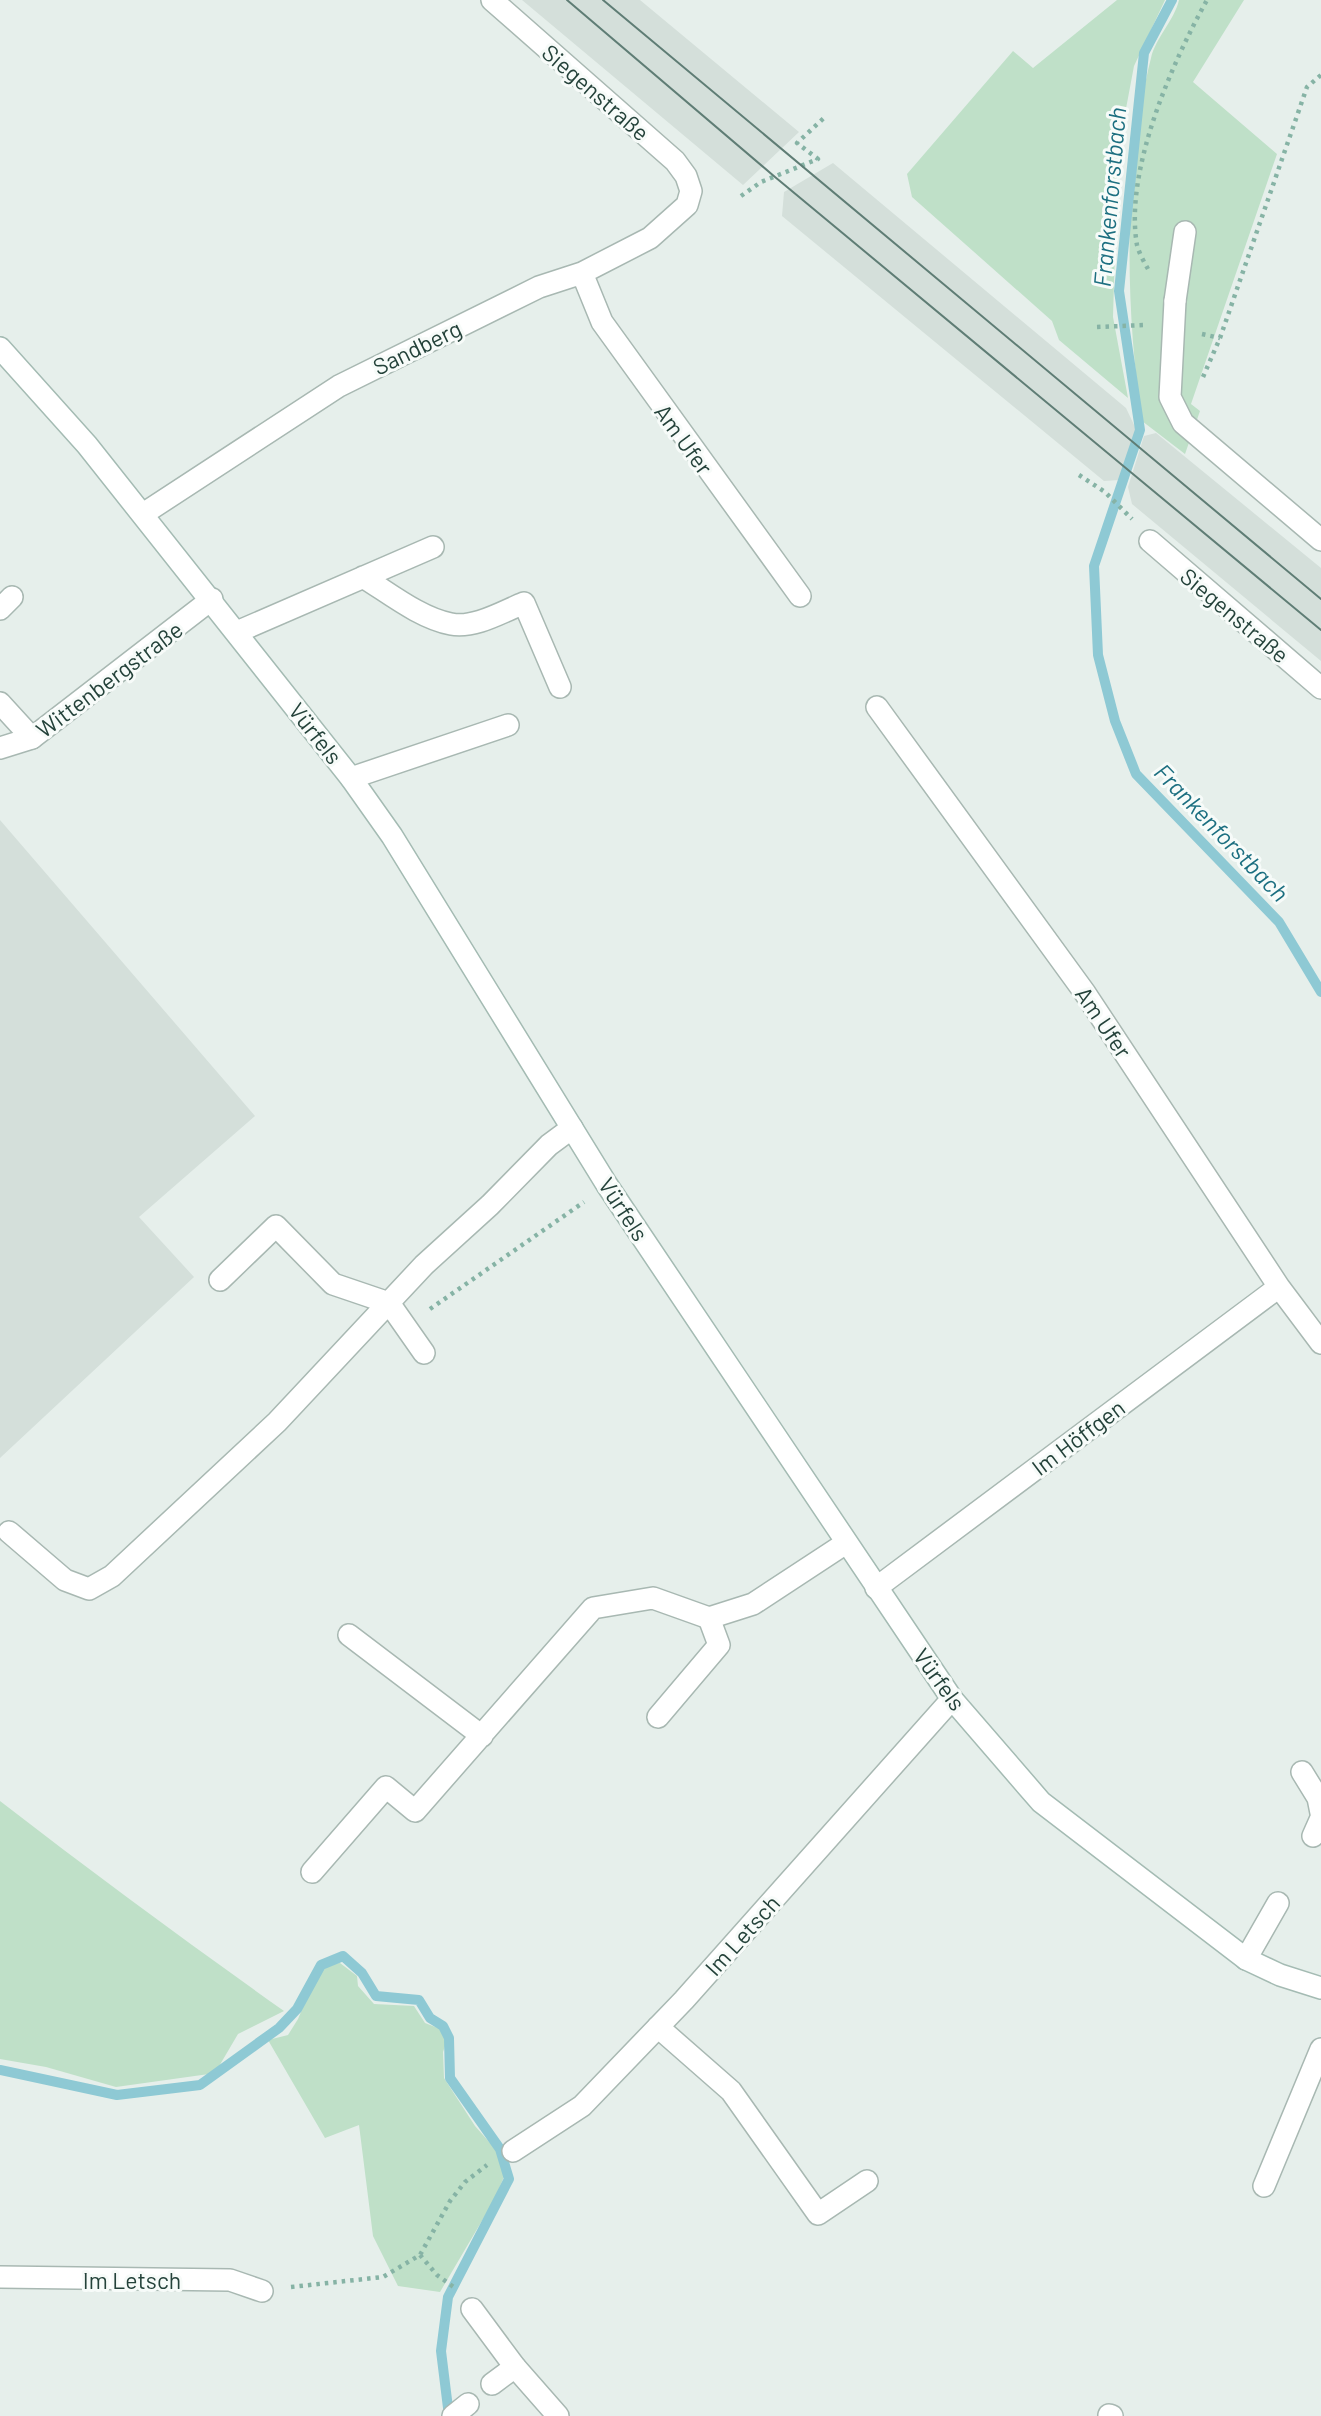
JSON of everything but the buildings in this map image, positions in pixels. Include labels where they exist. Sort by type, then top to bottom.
[{"type":"street","name":"Siegenstraße","points":[[492,0],[675,161],[686,176],[691,191]]},
{"type":"street","name":"Sandberg","points":[[143,514],[339,386],[539,287],[582,274],[650,239],[687,205],[691,191]]},
{"type":"street","points":[[1185,232],[1175,301],[1170,397],[1183,423],[1321,540]]},
{"type":"street","name":"Am Ufer","points":[[582,274],[602,322],[800,596]]},
{"type":"street","name":"Vürfels","points":[[0,348],[87,445],[212,599],[351,778],[391,836],[607,1185],[952,1699],[1041,1802],[1247,1959],[1280,1975],[1321,1988]]},
{"type":"street","name":"Siegenstraße","points":[[1150,541],[1321,688]]},
{"type":"street","points":[[237,632],[433,547]]},
{"type":"street","points":[[363,578],[422,612],[452,625],[476,622],[524,603],[560,687]]},
{"type":"street","name":"Wittenbergstraße","points":[[0,748],[32,738],[212,599]]},
{"type":"street","points":[[0,703],[32,738]]},
{"type":"street","name":"Am Ufer","points":[[877,707],[1084,993],[1279,1287],[1321,1343]]},
{"type":"street","points":[[351,778],[508,725]]},
{"type":"street","points":[[9,1532],[65,1580],[89,1589],[112,1576],[277,1422],[389,1303],[549,1145],[572,1128]]},
{"type":"street","points":[[220,1280],[276,1226],[332,1284],[389,1303],[425,1353]]},
{"type":"street","name":"Im Höffgen","points":[[876,1588],[1279,1287]]},
{"type":"street","points":[[312,1872],[386,1787],[415,1811],[593,1608],[653,1598],[709,1618],[753,1604],[846,1543]]},
{"type":"street","points":[[658,1717],[719,1645],[709,1618]]},
{"type":"street","points":[[349,1635],[482,1736]]},
{"type":"street","name":"Im Letsch","points":[[513,2151],[582,2106],[659,2027],[952,1699]]},
{"type":"street","points":[[1302,1772],[1318,1797],[1318,1822]]},
{"type":"street","points":[[1247,1959],[1278,1903]]},
{"type":"street","points":[[659,2027],[731,2091],[818,2214],[867,2181]]},
{"type":"street","points":[[1264,2186],[1321,2049]]},
{"type":"street","name":"Im Letsch","points":[[0,2277],[230,2280],[262,2291]]},
{"type":"street","points":[[466,2300],[515,2367],[558,2416]]},
{"type":"street","points":[[492,2384],[515,2367]]},
{"type":"path","points":[[1150,275],[1137,245],[1142,155],[1181,47],[1207,0]]},
{"type":"path","points":[[1183,423],[1220,338],[1307,87],[1321,75]]},
{"type":"path","points":[[741,196],[761,182],[818,159],[797,144],[826,116]]},
{"type":"path","points":[[1097,327],[1146,325]]},
{"type":"path","points":[[1079,475],[1105,492],[1126,511]]},
{"type":"path","points":[[409,1330],[420,1317],[607,1185]]},
{"type":"path","points":[[262,2291],[383,2277],[420,2255],[431,2230],[450,2201],[482,2167]]},
{"type":"path","points":[[420,2255],[437,2275],[466,2300]]},
{"type":"shaded area","points":[[522,0],[640,0],[799,132],[743,185]]},
{"type":"shaded area","points":[[833,163],[1126,408],[1136,429],[1119,480],[1104,481],[782,216],[784,192]]},
{"type":"shaded area","points":[[1156,433],[1321,568],[1321,661],[1132,504],[1128,487],[1144,436]]},
{"type":"shaded area","points":[[0,820],[255,1116],[139,1217],[194,1277],[0,1458]]},
{"type":"green space","points":[[1117,0],[1165,0],[1134,66],[1118,151],[1113,317],[1128,398],[1059,340],[1052,321],[912,197],[907,174],[1013,51],[1033,68]]},
{"type":"green space","points":[[1179,0],[1244,0],[1193,82],[1277,154],[1191,404],[1200,411],[1185,454],[1142,421],[1136,378],[1130,286],[1131,192],[1142,101],[1153,50]]},
{"type":"green space","points":[[0,1801],[141,1908],[284,2011],[238,2034],[218,2068],[209,2074],[116,2087],[46,2067],[0,2059]]},
{"type":"green space","points":[[340,1963],[357,1976],[358,1986],[374,2004],[414,2006],[425,2023],[443,2030],[446,2043],[443,2052],[444,2078],[475,2126],[498,2152],[504,2177],[493,2202],[440,2292],[398,2286],[373,2236],[359,2125],[325,2138],[268,2040],[288,2035],[298,2019],[321,1964]]},
{"type":"waterway","name":"Frankenforstbach","points":[[1172,0],[1144,53],[1119,291],[1140,430],[1094,566],[1098,655],[1115,721],[1136,774],[1279,922],[1321,992]]},
{"type":"waterway","points":[[0,2070],[117,2095],[200,2085],[279,2028],[297,2009],[321,1965],[343,1956],[362,1973],[376,1996],[419,2000],[430,2018],[443,2026],[449,2038],[450,2078],[500,2149],[509,2179],[448,2297],[441,2351],[449,2416]]},
{"type":"tram line","points":[[567,0],[775,177],[1321,630]]},
{"type":"tram line","points":[[603,0],[1321,599]]}]
